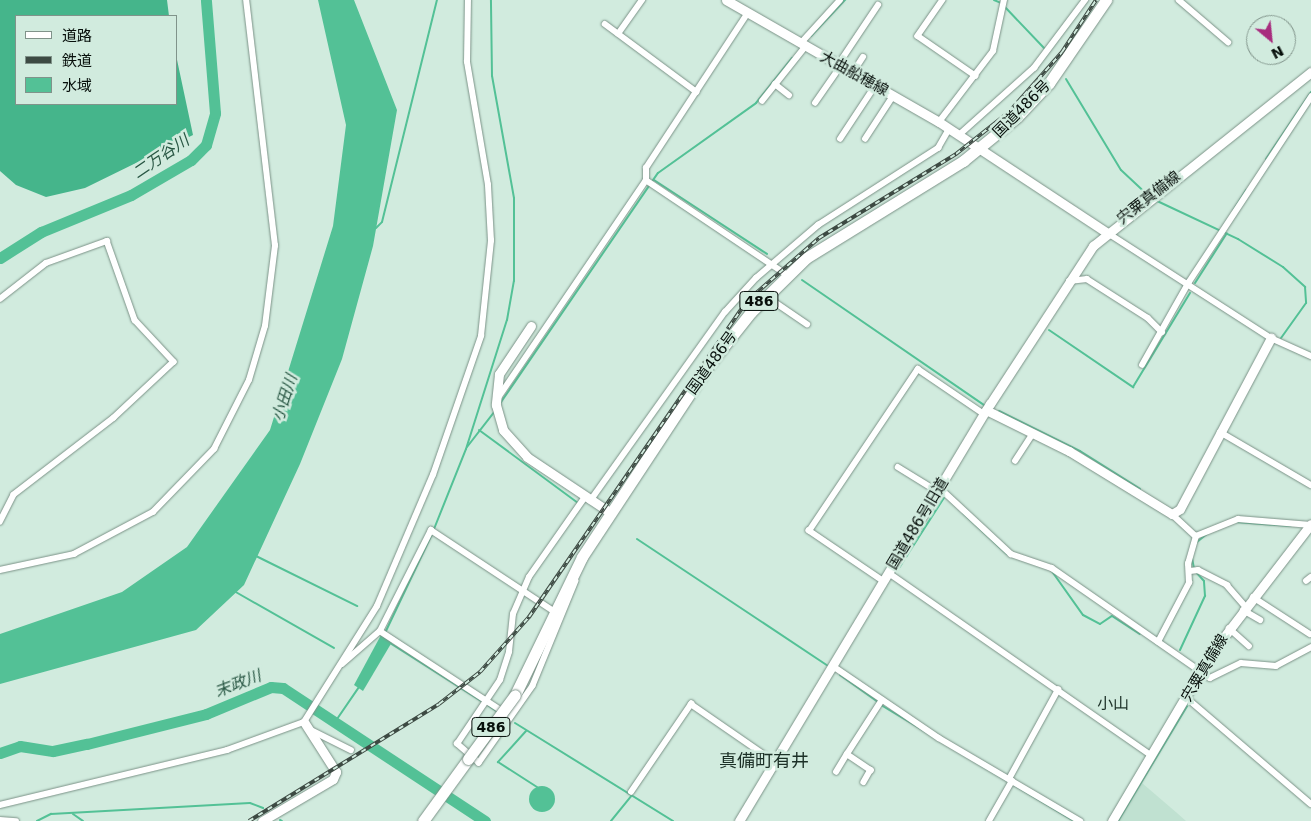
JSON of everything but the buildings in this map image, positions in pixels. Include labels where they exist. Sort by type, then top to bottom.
[{"type":"highway","name":"国道486号","points":[[423,821],[515,695],[554,611],[582,557],[708,366],[764,295],[786,274],[849,228],[981,148],[1049,83],[1106,0]]},
{"type":"street","points":[[0,570],[74,554],[153,512],[214,449],[249,380],[265,326],[275,246],[246,0]]},
{"type":"street","points":[[0,805],[227,750],[307,723],[342,664],[406,543],[481,336],[491,241],[488,185],[467,62],[468,0]]},
{"type":"street","points":[[618,34],[642,0]]},
{"type":"street","name":"大曲船穂線","points":[[726,0],[981,148]]},
{"type":"street","points":[[762,101],[776,84],[783,69],[840,0]]},
{"type":"street","points":[[943,0],[918,36],[976,76]]},
{"type":"street","points":[[959,135],[1034,68],[1085,0]]},
{"type":"street","points":[[1179,0],[1228,42]]},
{"type":"street","points":[[938,122],[976,76],[993,51],[1003,3]]},
{"type":"street","points":[[815,103],[878,5]]},
{"type":"street","points":[[497,406],[646,180],[646,168],[748,13]]},
{"type":"street","points":[[605,24],[697,92]]},
{"type":"street","points":[[852,74],[863,57]]},
{"type":"street","name":"宍粟真備線","points":[[981,148],[1106,232],[1311,72]]},
{"type":"street","points":[[776,84],[789,94]]},
{"type":"street","points":[[840,139],[875,86]]},
{"type":"street","points":[[865,139],[893,96]]},
{"type":"street","points":[[1142,365],[1189,282],[1310,101]]},
{"type":"street","points":[[582,557],[544,664],[512,718],[478,763],[457,744],[488,701],[506,663],[513,614],[547,548],[587,499],[725,312],[771,263],[818,225],[938,148],[949,129]]},
{"type":"street","points":[[646,180],[786,274]]},
{"type":"street","points":[[1106,232],[1189,282],[1271,338],[1311,356]]},
{"type":"street","name":"国道486号旧道","points":[[738,821],[985,412],[1069,281],[1106,232]]},
{"type":"street","points":[[0,299],[46,263],[107,241],[135,320],[174,362],[114,418],[14,495],[0,522]]},
{"type":"street","points":[[1069,281],[1087,279],[1162,332]]},
{"type":"street","points":[[764,295],[807,324]]},
{"type":"street","points":[[531,326],[500,374],[497,406],[514,446],[587,499],[611,513]]},
{"type":"street","points":[[1172,514],[1180,508],[1271,338]]},
{"type":"street","points":[[1152,756],[1058,690],[886,578],[809,531],[918,368],[985,412],[1032,433],[1172,514],[1196,536]]},
{"type":"street","points":[[1220,432],[1311,485]]},
{"type":"street","points":[[1015,461],[1032,433]]},
{"type":"street","points":[[898,467],[939,490],[1007,551],[1052,568],[1210,678],[1241,662],[1276,666],[1311,647]]},
{"type":"street","points":[[1196,536],[1238,519],[1311,525]]},
{"type":"street","name":"宍粟真備線","points":[[1112,821],[1187,698],[1200,672],[1229,628],[1311,525]]},
{"type":"street","points":[[342,664],[384,633],[434,530],[554,611]]},
{"type":"street","points":[[1158,642],[1184,595],[1190,571],[1188,564],[1196,536]]},
{"type":"street","points":[[1190,571],[1198,570],[1227,585],[1244,608],[1260,620]]},
{"type":"street","points":[[1252,597],[1310,634]]},
{"type":"street","points":[[1229,628],[1249,646]]},
{"type":"street","points":[[384,633],[512,718]]},
{"type":"street","points":[[833,666],[880,702],[1010,782],[1080,821]]},
{"type":"street","points":[[989,821],[1058,690]]},
{"type":"street","points":[[1187,698],[1311,804]]},
{"type":"street","points":[[836,772],[880,702]]},
{"type":"street","points":[[631,792],[691,704],[775,762]]},
{"type":"street","points":[[307,723],[351,750]]},
{"type":"street","points":[[270,820],[333,779],[336,772],[307,723]]},
{"type":"street","points":[[847,754],[871,770],[864,782]]},
{"type":"street","points":[[0,820],[16,821]]},
{"type":"shaded area","points":[[0,0],[167,0],[169,15],[15,15],[15,105],[178,105],[178,64],[193,135],[85,188],[46,197],[16,185],[0,171]]},
{"type":"shaded area","points":[[1142,783],[1177,813],[1186,821],[1119,821]]},
{"type":"water","name":"小田川","points":[[318,0],[354,0],[397,110],[373,246],[342,359],[300,464],[244,585],[196,630],[0,684],[0,634],[122,592],[187,547],[270,430],[333,226],[346,125]]},
{"type":"water","points":[[381,635],[392,642],[363,691],[354,685]]},
{"type":"water","points":[[542,786],[552,789],[555,799],[552,809],[542,812],[532,809],[529,799],[532,789]]},
{"type":"waterway","name":"二万谷川","points":[[0,258],[41,232],[131,195],[191,160],[206,145],[215,113],[206,0]]},
{"type":"waterway","points":[[376,228],[382,222],[437,0]]},
{"type":"waterway","points":[[434,529],[466,449],[507,320],[514,281],[514,198],[492,76],[491,0]]},
{"type":"waterway","points":[[811,36],[845,0]]},
{"type":"waterway","points":[[994,0],[1001,3]]},
{"type":"waterway","points":[[1004,6],[1044,48]]},
{"type":"waterway","points":[[499,405],[658,173],[756,103],[792,58]]},
{"type":"waterway","points":[[1066,79],[1121,170],[1146,193]]},
{"type":"waterway","points":[[1266,159],[1311,92]]},
{"type":"waterway","points":[[654,180],[767,254]]},
{"type":"waterway","points":[[1233,211],[1246,190]]},
{"type":"waterway","points":[[1155,200],[1238,239],[1283,267],[1305,287],[1306,303],[1281,338]]},
{"type":"waterway","points":[[1195,283],[1227,233]]},
{"type":"waterway","points":[[802,280],[984,405]]},
{"type":"waterway","points":[[1049,330],[1133,387],[1190,293]]},
{"type":"waterway","points":[[467,447],[495,411]]},
{"type":"waterway","points":[[999,411],[1080,451],[1140,489]]},
{"type":"waterway","points":[[479,430],[578,503]]},
{"type":"waterway","points":[[899,568],[945,496]]},
{"type":"waterway","points":[[963,513],[1007,554]]},
{"type":"waterway","points":[[1236,522],[1291,526]]},
{"type":"waterway","points":[[385,633],[432,534]]},
{"type":"waterway","points":[[1197,542],[1207,534]]},
{"type":"waterway","points":[[637,539],[828,666]]},
{"type":"waterway","points":[[256,556],[357,606]]},
{"type":"waterway","points":[[1192,558],[1194,568]]},
{"type":"waterway","points":[[1051,570],[1083,615],[1100,624],[1112,616],[1140,634]]},
{"type":"waterway","points":[[1180,650],[1205,596],[1204,581],[1196,572]]},
{"type":"waterway","points":[[234,591],[334,648]]},
{"type":"waterway","points":[[390,643],[481,701]]},
{"type":"waterway","points":[[840,675],[878,702]]},
{"type":"waterway","name":"末政川","points":[[0,753],[20,746],[53,751],[87,744],[206,714],[271,687],[283,688],[485,821]]},
{"type":"waterway","points":[[335,722],[359,687]]},
{"type":"waterway","points":[[1118,821],[1189,703]]},
{"type":"waterway","points":[[881,705],[1074,821]]},
{"type":"waterway","points":[[489,706],[498,712]]},
{"type":"waterway","points":[[515,723],[673,821]]},
{"type":"waterway","points":[[526,731],[498,762],[540,789]]},
{"type":"waterway","points":[[611,821],[631,796]]},
{"type":"waterway","points":[[37,821],[51,814],[250,803],[263,808]]},
{"type":"waterway","points":[[73,814],[83,821]]},
{"type":"railway","points":[[249,821],[439,704],[480,672],[529,617],[746,302],[819,238],[956,154],[1009,112],[1062,52],[1096,0]]},
{"type":"district","name":"小山","points":[[1113,704]]},
{"type":"district","name":"真備町有井","points":[[764,761]]}]
